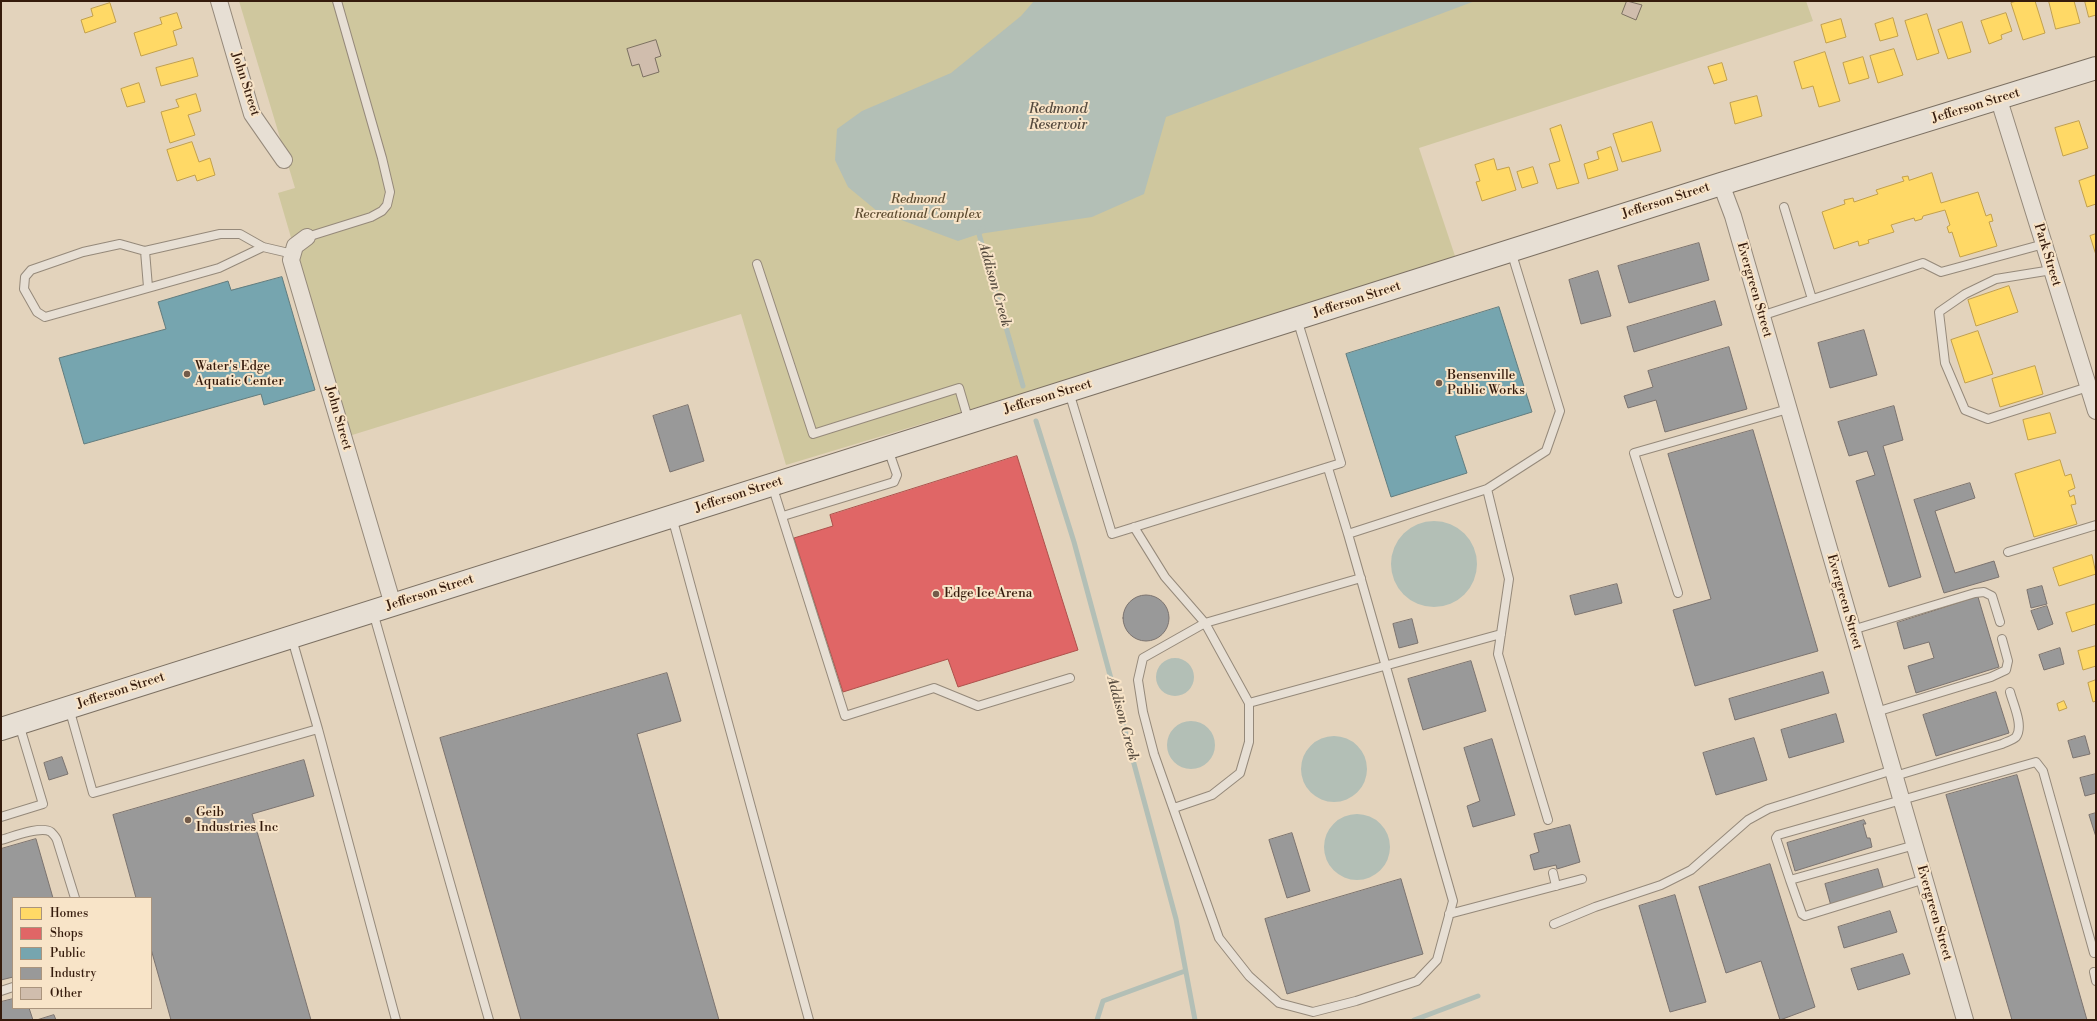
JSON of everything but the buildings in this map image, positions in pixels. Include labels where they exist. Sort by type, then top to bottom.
[{"type":"street","name":"John Street","points":[[219,1],[252,114],[284,160]]},
{"type":"street","name":"Jefferson Street","points":[[10,726],[1722,184],[1999,100],[2096,68]]},
{"type":"street","name":"Park Street","points":[[1999,100],[2096,411]]},
{"type":"street","name":"Evergreen Street","points":[[1722,184],[1965,1020]]},
{"type":"street","points":[[292,254],[295,246],[307,237]]},
{"type":"street","name":"John Street","points":[[292,254],[291,260],[383,608]]},
{"type":"lane","points":[[307,237],[371,217],[382,211],[388,205],[390,192],[382,158],[337,1]]},
{"type":"lane","points":[[1784,207],[1812,300]]},
{"type":"lane","points":[[263,247],[219,268],[45,317],[37,312],[24,289],[25,277],[31,270],[83,252],[120,244],[145,251],[220,234],[240,234],[263,247],[292,254]]},
{"type":"lane","points":[[1761,316],[1923,263],[1941,272],[2044,244]]},
{"type":"lane","points":[[145,251],[148,287]]},
{"type":"lane","points":[[1348,534],[1487,488],[1546,451],[1560,411],[1511,251]]},
{"type":"lane","points":[[757,264],[813,434],[959,388],[969,422]]},
{"type":"lane","points":[[2052,270],[1996,279],[1964,294],[1939,312],[1945,363],[1965,410],[1988,419],[2088,387]]},
{"type":"lane","points":[[1068,391],[1112,534],[1341,464],[1297,319]]},
{"type":"lane","points":[[1678,593],[1634,453],[1788,409]]},
{"type":"lane","points":[[782,516],[894,482],[896,475],[888,448]]},
{"type":"lane","points":[[1328,468],[1348,534],[1361,578],[1387,666],[1452,901],[1437,960],[1417,980],[1356,1001],[1313,1012],[1279,1003],[1249,976],[1218,938],[1154,754],[1143,712],[1138,680],[1143,658],[1205,623],[1361,578]]},
{"type":"lane","points":[[772,485],[845,716],[934,688],[978,706],[1070,678]]},
{"type":"lane","points":[[1487,488],[1509,579],[1498,654],[1548,820]]},
{"type":"lane","points":[[672,517],[809,1020]]},
{"type":"lane","points":[[2008,552],[2096,525]]},
{"type":"lane","points":[[1134,527],[1165,578],[1205,623],[1249,703],[1249,742],[1240,773],[1212,795],[1174,808]]},
{"type":"lane","points":[[1852,630],[1975,593],[1984,592],[1992,596],[2000,622]]},
{"type":"lane","points":[[383,608],[489,1020]]},
{"type":"lane","points":[[1249,703],[1501,634]]},
{"type":"lane","points":[[291,637],[318,729],[396,1020]]},
{"type":"lane","points":[[1876,712],[1991,677],[2006,670],[2008,661],[2002,639]]},
{"type":"lane","points":[[1554,924],[1595,907],[1661,885],[1691,870],[1748,820],[1768,809],[2002,744],[2015,738],[2019,732],[2010,692]]},
{"type":"lane","points":[[68,707],[93,793],[318,729]]},
{"type":"lane","points":[[1,817],[43,804],[10,726]]},
{"type":"lane","points":[[1925,879],[1805,916],[1802,914],[1776,838],[1778,834],[2036,762],[2040,764],[2094,953]]},
{"type":"lane","points":[[1,840],[32,831],[44,830],[51,832],[58,840],[75,897]]},
{"type":"lane","points":[[1790,880],[1915,845]]},
{"type":"lane","points":[[1553,873],[1556,886]]},
{"type":"lane","points":[[1449,914],[1582,879]]},
{"type":"lane","points":[[2094,972],[2096,981]]},
{"type":"lane","points":[[1,990],[12,987]]},
{"type":"green space","name":"Redmond Recreational Complex","points":[[239,1],[1806,1],[1813,21],[1419,148],[1457,262],[786,465],[741,314],[349,436],[278,193],[295,188]]},
{"type":"water","name":"Redmond Reservoir","points":[[1034,1],[1475,1],[1166,117],[1144,194],[1092,217],[979,234],[958,241],[877,211],[848,187],[835,160],[837,129],[862,111],[951,73],[1021,16]]},
{"type":"water","points":[[1426,521],[1442,521],[1451,524],[1465,533],[1474,547],[1477,556],[1477,572],[1474,581],[1465,595],[1451,604],[1442,607],[1426,607],[1410,600],[1403,595],[1398,588],[1391,572],[1391,556],[1398,540],[1403,533],[1410,528]]},
{"type":"water","points":[[1175,658],[1185,661],[1191,667],[1194,677],[1191,687],[1185,693],[1175,696],[1165,693],[1159,687],[1156,677],[1159,667],[1165,661]]},
{"type":"water","points":[[1186,721],[1196,721],[1208,728],[1215,740],[1215,750],[1208,762],[1196,769],[1186,769],[1178,765],[1171,758],[1167,750],[1167,740],[1171,732],[1178,725]]},
{"type":"water","points":[[1334,736],[1347,739],[1357,746],[1364,756],[1367,769],[1364,782],[1357,792],[1347,799],[1334,802],[1321,799],[1311,792],[1304,782],[1301,769],[1304,756],[1311,746],[1321,739]]},
{"type":"water","points":[[1357,814],[1370,817],[1380,824],[1387,834],[1390,847],[1387,860],[1380,870],[1370,877],[1357,880],[1344,877],[1334,870],[1327,860],[1324,847],[1327,834],[1334,824],[1344,817]]},
{"type":"waterway","name":"Addison Creek","points":[[983,228],[979,234],[1023,386]]},
{"type":"waterway","name":"Addison Creek","points":[[1036,421],[1074,542],[1176,919],[1195,1020]]},
{"type":"waterway","points":[[1097,1020],[1103,1001],[1185,971]]},
{"type":"waterway","name":"Addison Creek","points":[[1414,1020],[1478,996]]},
{"type":"place","name":"Water's Edge Aquatic Center","points":[[187,374]]},
{"type":"place","name":"Bensenville Public Works","points":[[1439,383]]},
{"type":"place","name":"Edge Ice Arena","points":[[936,594]]},
{"type":"place","name":"Geib Industries Inc","points":[[188,820]]}]
